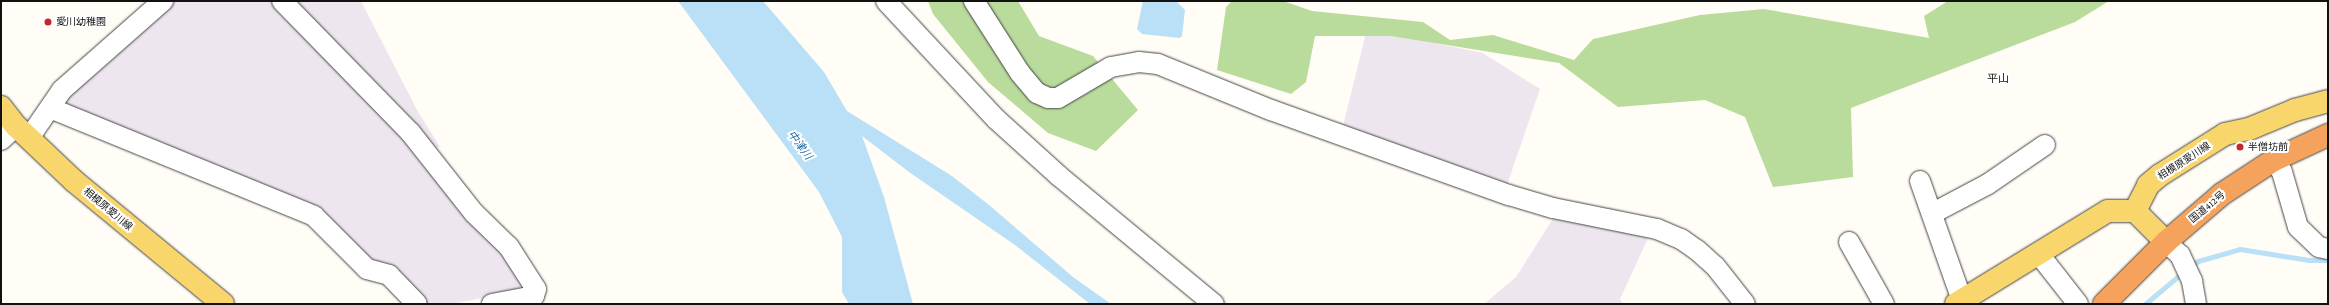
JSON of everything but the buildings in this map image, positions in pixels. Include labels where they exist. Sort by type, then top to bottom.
[{"type":"highway","name":"国道412号","points":[[2104,304],[2166,242],[2222,194],[2274,160],[2328,135]]},
{"type":"main road","name":"相模原愛川線","points":[[2135,211],[2148,186],[2160,175],[2225,134],[2249,129],[2295,110],[2328,101]]},
{"type":"main road","name":"相模原愛川線","points":[[1,107],[16,135],[223,304]]},
{"type":"main road","points":[[1959,302],[2108,211],[2135,211],[2166,242]]},
{"type":"street","points":[[16,135],[50,108],[62,90],[164,1]]},
{"type":"street","points":[[282,1],[410,132],[474,213],[509,247],[536,288],[534,296],[492,304]]},
{"type":"street","points":[[886,1],[996,119],[1059,176],[1214,304]]},
{"type":"street","points":[[974,1],[1020,73],[1038,93],[1048,98],[1058,98],[1111,67],[1139,62],[1158,64],[1271,110],[1509,195],[1554,208],[1657,229],[1681,239],[1698,250],[1715,266],[1745,304]]},
{"type":"street","points":[[50,108],[314,216],[366,269],[389,275],[417,304]]},
{"type":"street","points":[[1933,213],[1988,184],[2045,145]]},
{"type":"street","points":[[2274,160],[2282,172],[2298,227],[2324,252]]},
{"type":"street","points":[[1920,182],[1933,213],[1959,302]]},
{"type":"street","points":[[1849,242],[1868,260],[1884,304]]},
{"type":"street","points":[[2166,242],[2181,259],[2192,280],[2196,304]]},
{"type":"street","points":[[2038,253],[2078,304]]},
{"type":"shaded area","points":[[172,1],[272,1],[412,145],[503,253],[522,280],[519,291],[451,304],[425,304],[368,259],[322,212],[68,108],[64,99]]},
{"type":"shaded area","points":[[293,1],[361,1],[417,110],[440,147],[436,148]]},
{"type":"shaded area","points":[[1367,29],[1483,53],[1540,89],[1507,185],[1342,130]]},
{"type":"shaded area","points":[[1556,214],[1650,234],[1620,299],[1623,304],[1484,304],[1516,277]]},
{"type":"green space","points":[[928,1],[1018,1],[1039,36],[1093,56],[1138,110],[1096,151],[1048,133],[988,82],[933,14]]},
{"type":"green space","points":[[1232,1],[1283,1],[1312,11],[1423,22],[1450,40],[1493,35],[1574,60],[1593,39],[1700,15],[1764,9],[1929,38],[1924,16],[1948,1],[2109,1],[2075,22],[1851,108],[1853,177],[1773,187],[1745,117],[1705,100],[1618,107],[1559,63],[1391,36],[1315,36],[1306,82],[1291,94],[1217,70],[1226,7]]},
{"type":"water","name":"中津川","points":[[678,1],[763,1],[824,72],[847,111],[952,176],[989,205],[1073,277],[1111,304],[1090,304],[1015,245],[909,172],[862,136],[884,197],[913,304],[849,304],[842,292],[842,237],[819,192]]},
{"type":"water","points":[[1143,1],[1176,1],[1185,10],[1182,36],[1180,38],[1142,34],[1137,29]]},
{"type":"waterway","points":[[2189,267],[2198,261],[2240,249],[2309,260],[2328,260]]},
{"type":"waterway","points":[[2145,304],[2183,272]]},
{"type":"place","name":"愛川幼稚園","points":[[48,22]]},
{"type":"place","name":"半僧坊前","points":[[2240,147]]},
{"type":"district","name":"平山","points":[[1998,78]]}]
